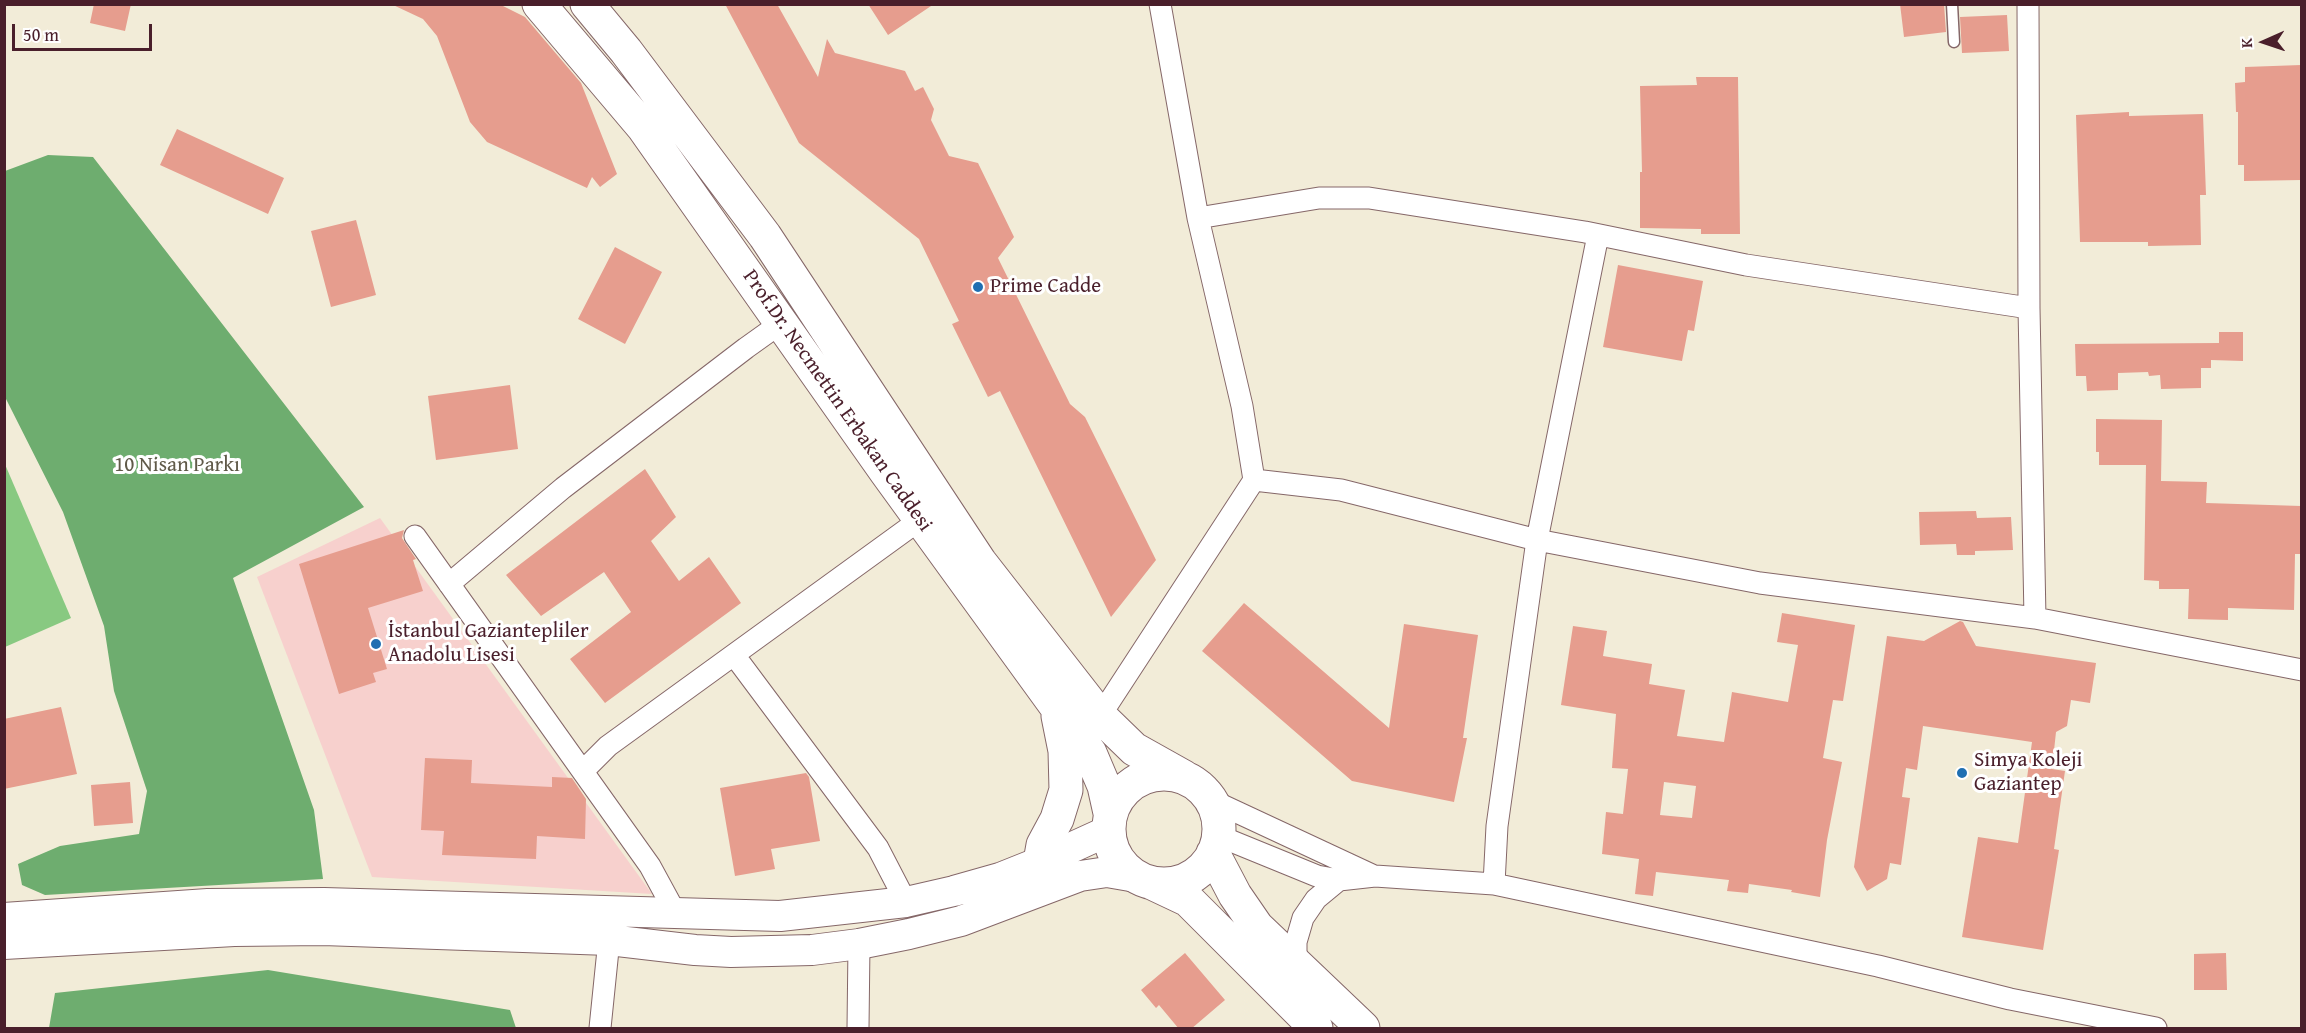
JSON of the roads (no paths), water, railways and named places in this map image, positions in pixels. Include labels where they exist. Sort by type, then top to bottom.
[{"type":"main road","name":"Prof.Dr. Necmettin Erbakan Caddesi","points":[[539,4],[643,127],[1090,753],[1104,786],[1109,822]]},
{"type":"main road","name":"Prof.Dr. Necmettin Erbakan Caddesi","points":[[587,4],[626,51],[765,236],[980,562],[1100,716],[1134,749],[1184,777]]},
{"type":"main road","points":[[1040,862],[1043,845],[1057,819],[1066,790],[1065,751],[1058,720],[1058,709]]},
{"type":"main road","points":[[1316,1029],[1188,900],[1144,880],[1122,865],[1112,849],[1109,822],[1118,797],[1131,784],[1148,775],[1166,773],[1184,777],[1199,786],[1211,800],[1218,817],[1216,845],[1235,895],[1257,927],[1363,1029]]},
{"type":"main road","points":[[1144,880],[1170,884],[1188,879],[1203,868],[1216,845]]},
{"type":"street","points":[[1100,716],[1254,480],[1242,406],[1198,218],[1160,4]]},
{"type":"street","points":[[2028,4],[2029,308],[2034,618]]},
{"type":"street","points":[[1198,218],[1319,198],[1369,198],[1599,235],[1746,265],[2029,308]]},
{"type":"street","points":[[1494,884],[1497,826],[1537,540],[1599,235]]},
{"type":"street","points":[[449,584],[563,488],[781,323]]},
{"type":"street","points":[[1254,480],[1341,490],[1537,540],[1760,583],[2034,618],[2301,670]]},
{"type":"street","points":[[583,771],[608,746],[921,519]]},
{"type":"street","points":[[415,536],[650,866],[675,912]]},
{"type":"street","points":[[735,655],[878,848],[906,902]]},
{"type":"street","points":[[1211,800],[1375,876]]},
{"type":"street","points":[[4,918],[208,904],[269,903],[537,907],[780,916],[906,902],[1000,878],[1040,862],[1109,822]]},
{"type":"street","points":[[1216,845],[1317,876],[1339,880],[1375,876],[1494,884],[1878,966],[2010,999],[2156,1029]]},
{"type":"street","points":[[4,944],[234,931],[312,930],[609,940],[731,952],[812,950],[859,944],[961,921],[1080,876],[1107,872],[1144,880]]},
{"type":"street","points":[[1296,966],[1296,942],[1304,918],[1316,899],[1339,880]]},
{"type":"street","points":[[600,1029],[609,940]]},
{"type":"street","points":[[858,1029],[859,944]]},
{"type":"lane","points":[[1952,4],[1954,42]]},
{"type":"place","name":"Prime Cadde","points":[[978,287]]},
{"type":"place","name":"İstanbul Gaziantepliler Anadolu Lisesi","points":[[376,644]]},
{"type":"place","name":"Simya Koleji Gaziantep","points":[[1962,773]]},
{"type":"park label","name":"10 Nisan Parkı","points":[[177,466]]}]
